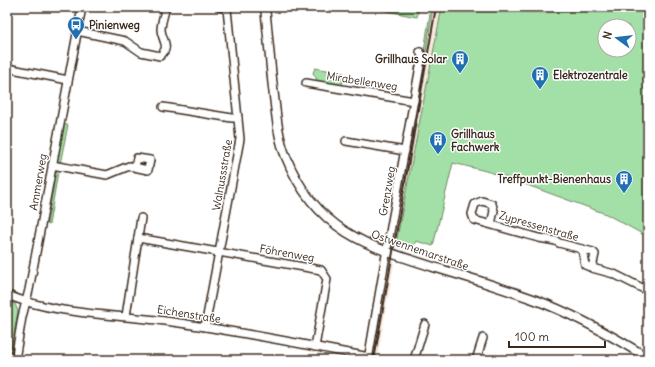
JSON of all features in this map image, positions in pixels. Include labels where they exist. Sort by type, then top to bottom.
[{"type":"street","name":"Ammerweg","points":[[15,360],[82,7]]},
{"type":"street","points":[[77,31],[125,41],[141,52],[160,56],[164,52],[166,46],[161,29],[166,7]]},
{"type":"street","name":"Ostwennemarstraße","points":[[265,7],[278,129],[282,145],[292,170],[310,199],[336,225],[358,239],[386,252],[514,292],[554,307],[596,327],[648,358]]},
{"type":"street","name":"Walnussstraße","points":[[205,327],[240,139],[225,8]]},
{"type":"street","name":"Grenzweg","points":[[368,358],[422,55],[420,52]]},
{"type":"street","points":[[7,68],[68,80]]},
{"type":"street","name":"Mirabellenweg","points":[[306,83],[414,101]]},
{"type":"street","points":[[163,107],[238,118]]},
{"type":"street","points":[[346,141],[405,151]]},
{"type":"street","points":[[52,165],[107,175],[124,167],[135,167]]},
{"type":"street","points":[[126,316],[141,218]]},
{"type":"street","name":"Zypressenstraße","points":[[491,224],[582,249],[595,254],[592,268],[585,265],[582,249]]},
{"type":"street","name":"Föhrenweg","points":[[138,238],[321,270],[327,279],[315,346]]},
{"type":"street","points":[[592,268],[614,274],[648,291]]},
{"type":"street","name":"Eichenstraße","points":[[7,295],[26,302],[65,311],[126,316],[205,327],[315,346],[368,358]]},
{"type":"street","points":[[414,360],[425,324]]},
{"type":"street","points":[[476,360],[483,338]]},
{"type":"shaded area","points":[[433,7],[442,7],[395,248],[394,265],[377,360],[371,360],[390,247],[393,238]]},
{"type":"green space","points":[[366,7],[419,7],[417,17]]},
{"type":"green space","points":[[431,7],[433,7],[426,51],[424,51]]},
{"type":"green space","points":[[442,7],[648,7],[648,237],[606,214],[500,175],[453,163],[433,246],[416,241],[414,245],[407,249],[397,246],[396,243]]},
{"type":"green space","points":[[315,68],[344,73],[342,86],[318,81],[313,73]]},
{"type":"green space","points":[[60,124],[68,125],[60,164],[56,162]]},
{"type":"green space","points":[[58,172],[49,225],[47,224],[54,183],[54,174]]},
{"type":"green space","points":[[7,300],[15,304],[18,311],[9,360],[7,360]]},
{"type":"railway","points":[[374,360],[436,7]]},
{"type":"place","name":"Pinienweg","points":[[76,40]]},
{"type":"place","name":"Grillhaus Solar","points":[[460,74]]},
{"type":"place","name":"Elektrozentrale","points":[[540,90]]},
{"type":"place","name":"Grillhaus Fachwerk","points":[[438,155]]},
{"type":"place","name":"Treffpunkt-Bienenhaus","points":[[624,194]]}]
